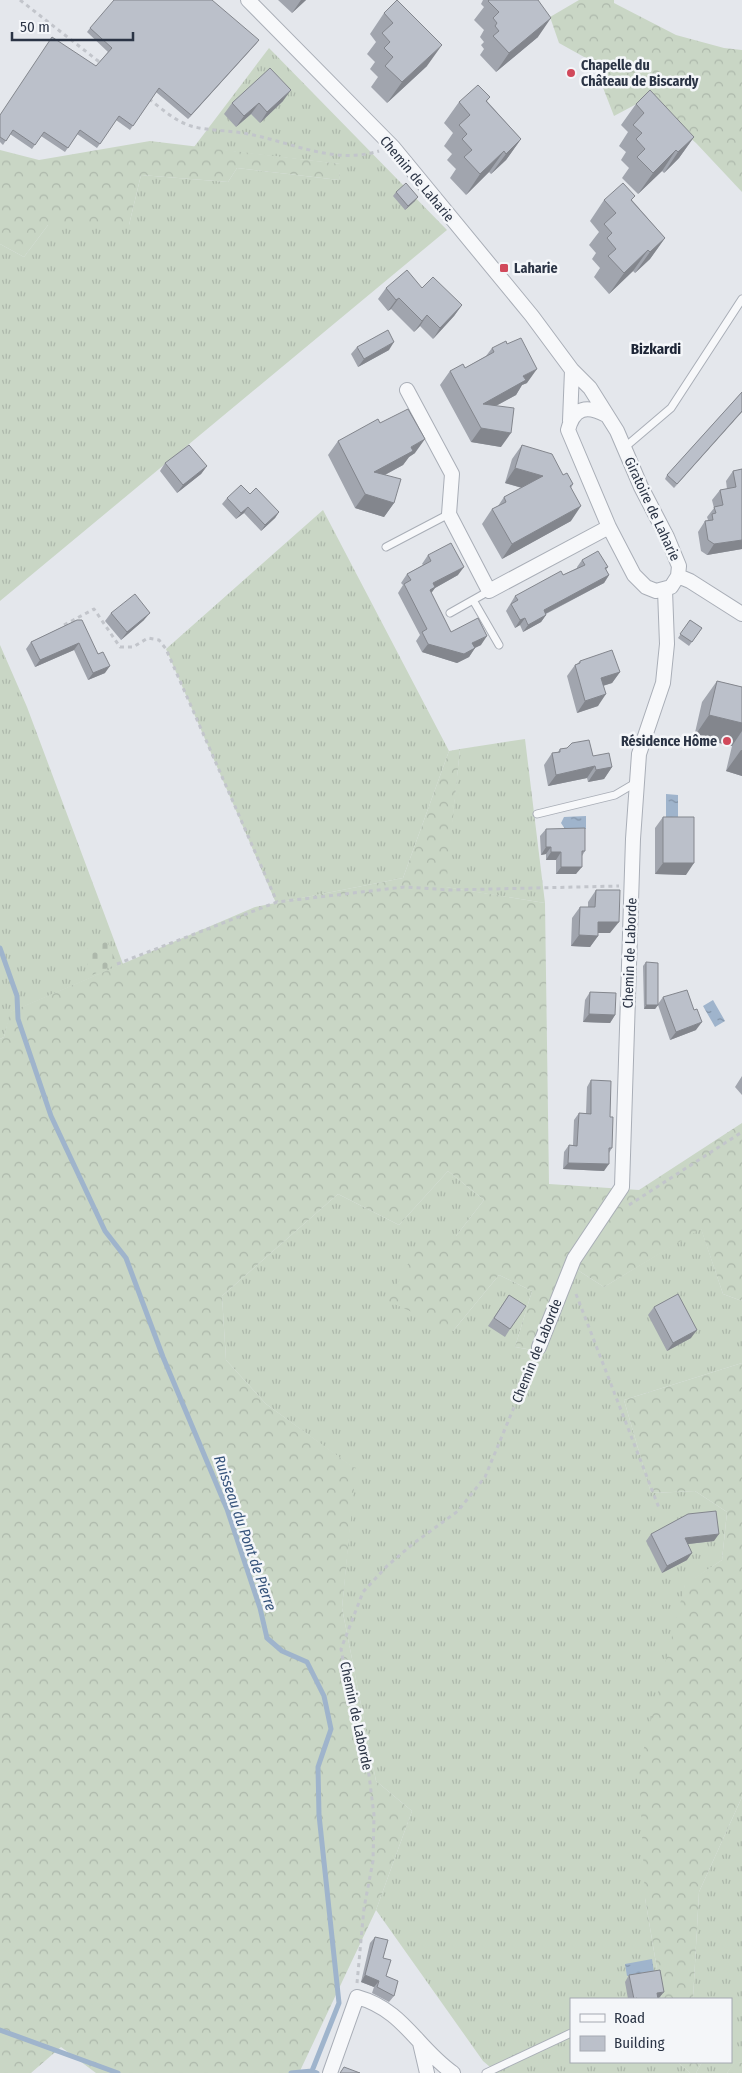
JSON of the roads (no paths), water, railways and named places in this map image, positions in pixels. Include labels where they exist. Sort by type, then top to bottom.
[{"type":"street","name":"Chemin de Laharie","points":[[248,0],[393,147],[532,316],[572,370],[590,388],[606,415]]},
{"type":"street","points":[[572,370],[568,430],[609,527],[634,576],[646,587],[656,591],[665,590]]},
{"type":"street","points":[[407,390],[452,474],[449,514],[489,591],[609,527]]},
{"type":"street","points":[[570,422],[578,412],[587,408],[606,415]]},
{"type":"street","name":"Giratoire de Laharie","points":[[606,415],[617,431],[641,487],[667,537],[679,566],[678,576],[671,587],[665,590]]},
{"type":"street","points":[[678,576],[742,614]]},
{"type":"street","name":"Chemin de Laborde","points":[[539,1347],[574,1259],[622,1187],[632,886],[639,754],[663,683],[668,644],[665,590]]},
{"type":"street","points":[[332,2067],[357,1997],[385,2008],[399,2019],[443,2066],[453,2073]]},
{"type":"street","points":[[420,2042],[427,2073]]},
{"type":"lane","points":[[624,448],[671,408],[742,299]]},
{"type":"lane","points":[[386,547],[449,514]]},
{"type":"lane","points":[[450,613],[489,591]]},
{"type":"lane","points":[[473,600],[499,645]]},
{"type":"lane","points":[[537,814],[615,795],[637,782]]},
{"type":"lane","points":[[486,2073],[570,2033]]},
{"type":"water","points":[[666,794],[678,795],[678,824],[666,823]]},
{"type":"water","points":[[586,816],[586,829],[565,829],[561,823],[564,817]]},
{"type":"water","points":[[713,1000],[725,1021],[715,1027],[703,1006]]},
{"type":"water","points":[[652,1959],[654,1972],[627,1976],[625,1964]]},
{"type":"waterway","name":"Ruisseau du Pont de Pierre","points":[[0,948],[17,996],[18,1019],[51,1116],[105,1231],[126,1258],[163,1357],[227,1509],[260,1608],[267,1638],[282,1651],[307,1662],[324,1696],[331,1729],[318,1767],[319,1815],[339,2003],[312,2071]]},
{"type":"waterway","points":[[0,2030],[118,2073]]},
{"type":"waterway","points":[[291,2073],[312,2071],[317,2073]]},
{"type":"place","name":"Chapelle du Château de Biscardy","points":[[571,73]]},
{"type":"place","name":"Laharie","points":[[504,268]]},
{"type":"place","name":"Résidence Hôme","points":[[727,741]]},
{"type":"district","name":"Bizkardi","points":[[656,349]]}]
